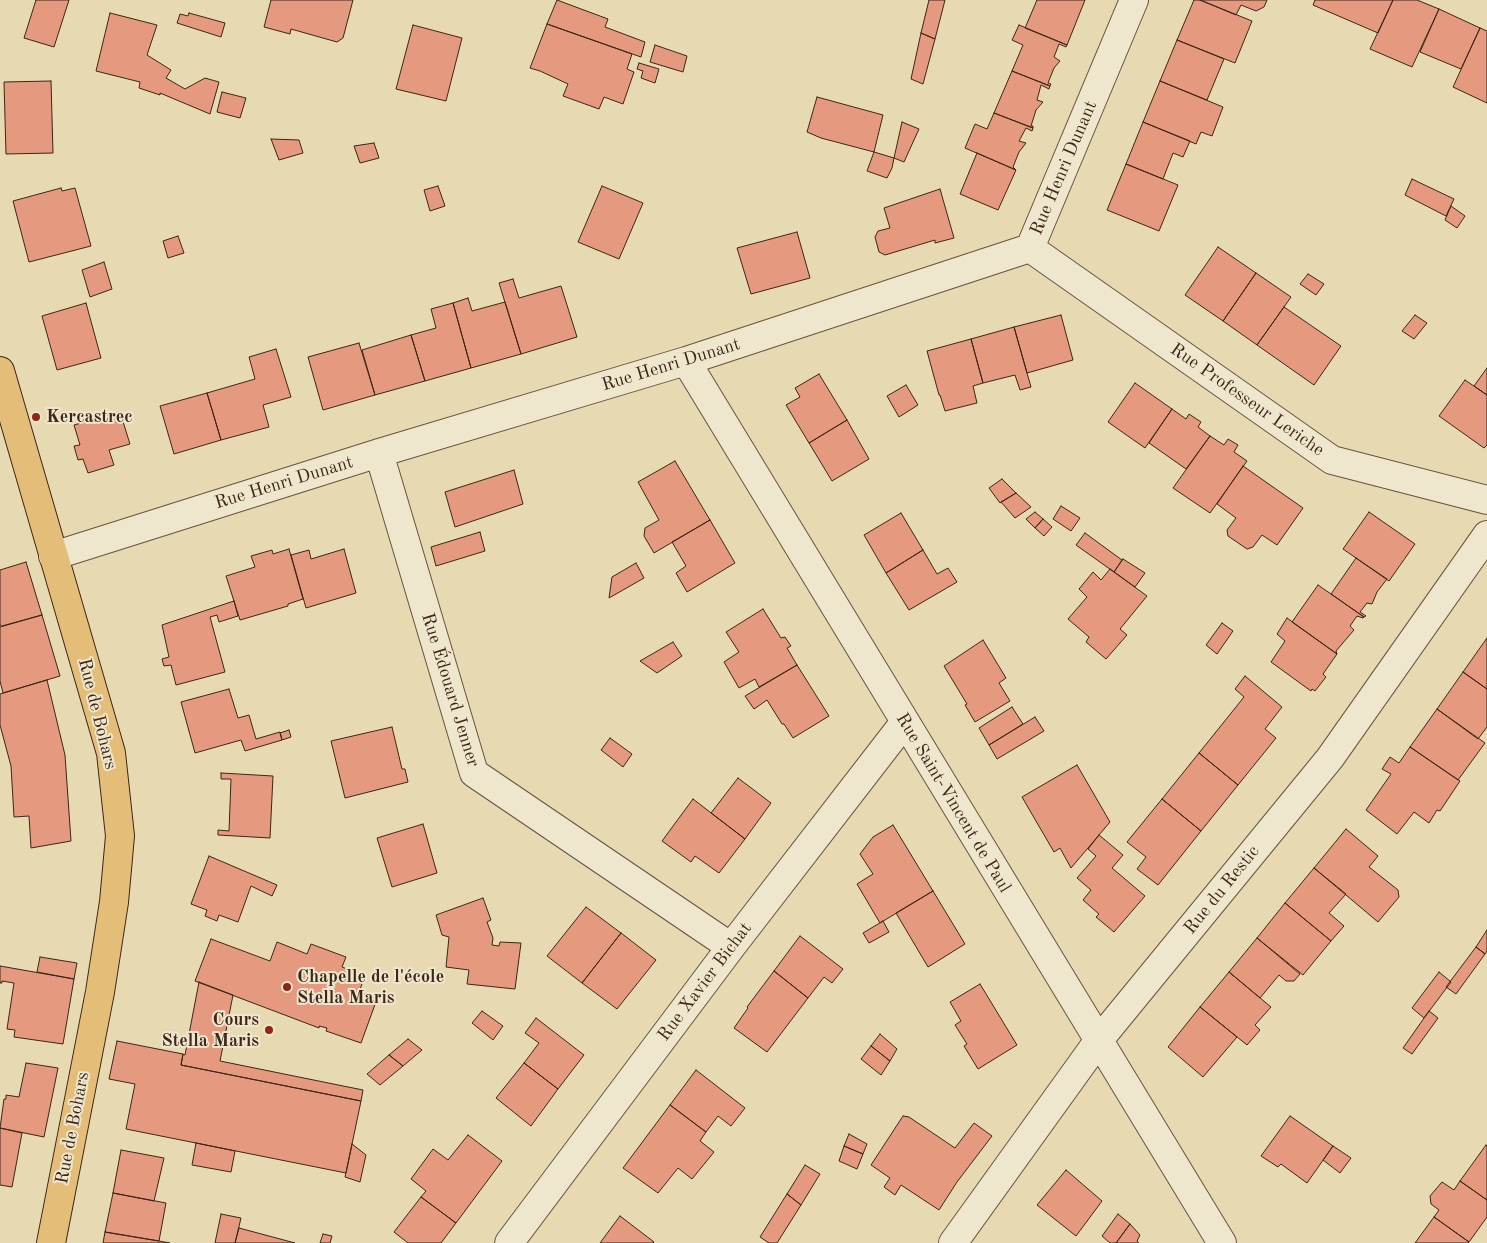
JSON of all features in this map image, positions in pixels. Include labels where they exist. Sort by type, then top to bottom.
[{"type":"main road","name":"Rue de Bohars","points":[[0,371],[111,753],[120,836],[114,902],[100,992],[51,1243]]},
{"type":"street","name":"Rue Henri Dunant","points":[[53,556],[379,453],[686,361],[1030,248],[1134,0]]},
{"type":"street","name":"Rue Professeur Leriche","points":[[1030,248],[1332,460],[1487,500]]},
{"type":"street","name":"Rue Saint-Vincent de Paul","points":[[686,361],[904,723],[1222,1243]]},
{"type":"street","name":"Rue Édouard Jenner","points":[[379,453],[474,773],[731,947]]},
{"type":"street","name":"Rue du Restic","points":[[952,1243],[1099,1040],[1330,758],[1487,534]]},
{"type":"street","name":"Rue Xavier Bichat","points":[[509,1243],[731,947],[904,723]]},
{"type":"building","points":[[36,0],[69,0],[54,47],[24,38]]},
{"type":"building","points":[[271,0],[353,0],[343,38],[337,42],[291,29],[290,34],[264,27]]},
{"type":"building","points":[[557,0],[608,19],[605,27],[645,42],[641,57],[547,24]]},
{"type":"building","points":[[929,0],[945,0],[935,39],[921,33]]},
{"type":"building","points":[[1037,0],[1085,0],[1067,45],[1025,28]]},
{"type":"building","points":[[1194,0],[1200,0],[1252,21],[1235,63],[1177,40]]},
{"type":"building","points":[[1200,0],[1267,0],[1264,7],[1256,11],[1241,5],[1236,15]]},
{"type":"building","points":[[1315,0],[1393,0],[1378,33],[1313,5]]},
{"type":"building","points":[[1393,0],[1417,0],[1439,9],[1412,67],[1370,49]]},
{"type":"building","points":[[1439,9],[1480,28],[1461,69],[1420,52]]},
{"type":"building","points":[[110,13],[157,25],[147,55],[171,70],[166,78],[185,89],[205,78],[219,82],[210,114],[160,93],[160,95],[139,88],[140,82],[96,71]]},
{"type":"building","points":[[189,13],[225,23],[221,37],[177,23],[180,14],[188,16]]},
{"type":"building","points":[[547,24],[632,54],[627,69],[634,72],[623,104],[604,97],[599,109],[563,96],[568,84],[530,68]]},
{"type":"building","points":[[413,25],[462,38],[446,101],[396,89]]},
{"type":"building","points":[[1019,25],[1067,45],[1066,47],[1059,44],[1054,57],[1060,61],[1054,68],[1048,83],[1051,84],[1050,86],[1012,71],[1023,45],[1012,40]]},
{"type":"building","points":[[1480,28],[1487,31],[1487,103],[1453,87]]},
{"type":"building","points":[[921,33],[935,39],[923,84],[911,79]]},
{"type":"building","points":[[1177,40],[1224,59],[1207,100],[1160,81]]},
{"type":"building","points":[[655,45],[687,56],[683,72],[650,62]]},
{"type":"building","points":[[639,63],[659,69],[655,83],[641,78],[643,71],[637,69]]},
{"type":"building","points":[[1012,71],[1050,86],[1049,89],[1041,85],[1037,100],[1043,102],[1036,110],[1031,126],[1033,128],[994,113]]},
{"type":"building","points":[[51,81],[53,153],[6,154],[4,82]]},
{"type":"building","points":[[1160,81],[1223,107],[1212,136],[1201,132],[1196,144],[1143,122]]},
{"type":"building","points":[[222,92],[246,98],[240,118],[217,112]]},
{"type":"building","points":[[817,97],[883,115],[874,152],[821,138],[807,132]]},
{"type":"building","points":[[994,113],[1033,128],[1032,131],[1026,128],[1019,141],[1026,143],[1019,152],[1013,167],[1016,170],[965,148],[975,124],[987,129]]},
{"type":"building","points":[[902,122],[919,129],[904,162],[894,158]]},
{"type":"building","points":[[1143,122],[1190,141],[1183,157],[1173,153],[1163,179],[1126,164]]},
{"type":"building","points":[[271,139],[299,140],[303,153],[279,160]]},
{"type":"building","points":[[374,143],[379,158],[360,163],[354,146]]},
{"type":"building","points":[[874,152],[894,158],[887,178],[867,171]]},
{"type":"building","points":[[977,153],[1016,170],[998,210],[960,194]]},
{"type":"building","points":[[1126,164],[1178,185],[1159,231],[1107,210]]},
{"type":"building","points":[[1412,179],[1454,199],[1446,216],[1405,195]]},
{"type":"building","points":[[438,186],[445,206],[430,211],[424,190]]},
{"type":"building","points":[[602,186],[643,203],[619,259],[578,242]]},
{"type":"building","points":[[61,188],[62,191],[75,188],[91,246],[29,262],[13,201]]},
{"type":"building","points":[[940,189],[954,238],[935,243],[935,240],[885,255],[879,252],[875,237],[878,231],[890,228],[884,208]]},
{"type":"building","points":[[1451,206],[1465,216],[1457,228],[1445,220]]},
{"type":"building","points":[[797,232],[810,278],[751,294],[737,248]]},
{"type":"building","points":[[178,236],[184,253],[168,258],[163,241]]},
{"type":"building","points":[[1218,247],[1256,273],[1223,321],[1185,295]]},
{"type":"building","points":[[104,262],[112,289],[90,297],[82,270]]},
{"type":"building","points":[[1256,273],[1291,297],[1257,345],[1223,321]]},
{"type":"building","points":[[1308,274],[1324,284],[1316,295],[1300,284]]},
{"type":"building","points":[[513,279],[519,298],[561,286],[577,337],[521,354],[499,283]]},
{"type":"building","points":[[468,298],[472,311],[505,302],[521,354],[471,368],[453,303]]},
{"type":"building","points":[[86,303],[101,358],[57,370],[42,316]]},
{"type":"building","points":[[453,303],[471,368],[425,381],[411,335],[436,328],[431,309]]},
{"type":"building","points":[[1284,307],[1341,346],[1314,385],[1257,345]]},
{"type":"building","points":[[1061,315],[1073,360],[1027,373],[1014,327]]},
{"type":"building","points":[[1415,315],[1427,323],[1414,339],[1402,331]]},
{"type":"building","points":[[1014,327],[1031,387],[1020,390],[1015,375],[983,383],[971,339]]},
{"type":"building","points":[[411,335],[425,381],[375,395],[362,350]]},
{"type":"building","points":[[971,339],[983,383],[973,386],[977,403],[945,411],[927,351]]},
{"type":"building","points":[[359,343],[375,395],[323,410],[308,357]]},
{"type":"building","points":[[276,349],[291,397],[263,405],[269,427],[221,440],[207,393],[255,379],[249,357]]},
{"type":"building","points":[[1487,368],[1487,395],[1474,386]]},
{"type":"building","points":[[819,374],[847,420],[809,443],[786,405],[800,397],[795,388]]},
{"type":"building","points":[[1465,380],[1487,395],[1487,445],[1484,448],[1439,416]]},
{"type":"building","points":[[1135,383],[1172,409],[1145,448],[1108,422]]},
{"type":"building","points":[[906,385],[918,405],[899,417],[887,396]]},
{"type":"building","points":[[207,393],[221,440],[174,454],[160,406]]},
{"type":"building","points":[[1172,409],[1186,419],[1189,414],[1201,422],[1198,427],[1210,436],[1186,469],[1149,443]]},
{"type":"building","points":[[120,412],[130,444],[109,450],[114,465],[88,473],[83,459],[78,460],[74,446],[80,445],[74,425]]},
{"type":"building","points":[[847,420],[869,459],[832,481],[809,443]]},
{"type":"building","points":[[1210,436],[1224,445],[1228,439],[1238,445],[1234,452],[1247,461],[1210,513],[1173,488]]},
{"type":"building","points":[[675,461],[710,520],[654,553],[644,536],[645,528],[659,520],[638,482]]},
{"type":"building","points":[[1243,466],[1303,508],[1277,545],[1262,535],[1253,547],[1247,549],[1228,536],[1227,530],[1236,518],[1217,504]]},
{"type":"building","points":[[514,470],[523,504],[455,527],[445,492]]},
{"type":"building","points":[[1002,479],[1016,493],[1000,503],[989,488]]},
{"type":"building","points":[[1016,493],[1031,507],[1015,518],[1001,502]]},
{"type":"building","points":[[1061,506],[1080,518],[1071,531],[1053,519]]},
{"type":"building","points":[[1035,512],[1043,519],[1035,528],[1026,519]]},
{"type":"building","points":[[1369,512],[1415,544],[1389,581],[1343,549]]},
{"type":"building","points":[[901,513],[923,550],[886,573],[864,535]]},
{"type":"building","points":[[1043,519],[1052,527],[1044,536],[1035,528]]},
{"type":"building","points":[[710,520],[735,563],[687,592],[676,573],[686,566],[672,542]]},
{"type":"building","points":[[480,532],[485,551],[436,566],[431,547]]},
{"type":"building","points":[[1085,533],[1122,560],[1114,572],[1076,545]]},
{"type":"building","points":[[289,549],[303,599],[288,604],[288,606],[240,620],[226,576],[255,567],[251,556],[272,550],[273,554]]},
{"type":"building","points":[[344,549],[356,593],[306,608],[291,555],[309,550],[311,559]]},
{"type":"building","points":[[923,550],[937,574],[948,568],[957,582],[909,610],[886,573]]},
{"type":"building","points":[[1356,558],[1387,579],[1377,592],[1372,604],[1367,603],[1360,612],[1366,616],[1364,617],[1331,594]]},
{"type":"building","points":[[1123,559],[1145,573],[1135,587],[1114,572]]},
{"type":"building","points":[[26,562],[42,615],[2,626],[0,625],[0,570]]},
{"type":"building","points":[[636,563],[644,578],[609,598],[612,577]]},
{"type":"building","points":[[1110,569],[1147,596],[1120,629],[1127,635],[1106,659],[1086,642],[1089,637],[1068,619],[1087,597],[1079,589],[1093,572],[1101,580]]},
{"type":"building","points":[[1318,585],[1364,617],[1357,616],[1350,626],[1354,630],[1336,651],[1337,654],[1292,622]]},
{"type":"building","points":[[234,601],[238,616],[219,622],[217,615],[210,617],[225,672],[176,685],[171,665],[164,666],[162,659],[169,657],[162,625]]},
{"type":"building","points":[[763,609],[781,638],[785,637],[791,646],[787,648],[797,665],[759,687],[755,679],[739,688],[724,662],[739,652],[726,632]]},
{"type":"building","points":[[42,615],[60,676],[3,693],[0,681],[0,627]]},
{"type":"building","points":[[1287,618],[1337,654],[1323,674],[1326,677],[1315,691],[1312,689],[1311,691],[1271,662],[1285,641],[1277,634]]},
{"type":"building","points":[[1222,623],[1233,631],[1217,654],[1206,645]]},
{"type":"building","points":[[1487,638],[1487,689],[1463,672]]},
{"type":"building","points":[[983,640],[1006,678],[999,683],[1010,701],[975,722],[965,705],[967,704],[944,666]]},
{"type":"building","points":[[673,642],[682,656],[657,673],[640,661]]},
{"type":"building","points":[[797,665],[829,716],[793,738],[767,700],[754,709],[745,696]]},
{"type":"building","points":[[1463,672],[1487,689],[1487,727],[1478,739],[1437,709]]},
{"type":"building","points":[[1245,676],[1282,707],[1265,729],[1276,738],[1238,785],[1199,753],[1244,697],[1235,689]]},
{"type":"building","points":[[47,680],[65,755],[71,841],[31,848],[29,816],[14,817],[11,766],[0,725],[0,694]]},
{"type":"building","points":[[229,689],[238,718],[249,715],[256,739],[280,732],[282,740],[245,751],[241,740],[195,753],[181,702]]},
{"type":"building","points":[[1012,707],[1023,724],[989,745],[979,728]]},
{"type":"building","points":[[1437,709],[1485,743],[1458,780],[1410,747]]},
{"type":"building","points":[[1035,717],[1044,731],[997,759],[989,745]]},
{"type":"building","points":[[392,727],[402,769],[405,769],[408,782],[345,798],[331,741]]},
{"type":"building","points":[[289,730],[291,737],[282,740],[280,733]]},
{"type":"building","points":[[610,738],[632,754],[623,767],[601,750]]},
{"type":"building","points":[[1410,747],[1460,781],[1440,811],[1437,810],[1429,823],[1414,812],[1397,834],[1366,810],[1391,774],[1382,769],[1390,757],[1399,763]]},
{"type":"building","points":[[1199,753],[1238,785],[1201,831],[1162,799]]},
{"type":"building","points":[[1077,765],[1110,822],[1071,868],[1060,848],[1054,852],[1022,797]]},
{"type":"building","points":[[221,773],[273,776],[270,838],[218,835],[218,830],[229,831],[231,779],[221,779]]},
{"type":"building","points":[[738,778],[771,803],[745,839],[711,813]]},
{"type":"building","points":[[693,799],[745,839],[719,873],[695,856],[691,862],[662,841]]},
{"type":"building","points":[[1162,799],[1201,831],[1158,885],[1137,869],[1146,857],[1127,842]]},
{"type":"building","points":[[423,824],[437,873],[392,887],[377,838]]},
{"type":"building","points":[[893,825],[933,891],[880,923],[857,884],[873,874],[860,854],[873,837]]},
{"type":"building","points":[[1346,829],[1378,856],[1369,867],[1398,890],[1399,897],[1378,922],[1314,868]]},
{"type":"building","points":[[1099,835],[1123,855],[1112,868],[1145,896],[1114,932],[1096,917],[1099,914],[1083,900],[1091,890],[1077,878],[1096,856],[1088,849]]},
{"type":"building","points":[[209,856],[277,885],[272,896],[251,886],[238,922],[219,915],[217,921],[205,916],[207,910],[191,904]]},
{"type":"building","points":[[1314,868],[1346,894],[1329,913],[1344,926],[1331,941],[1285,903]]},
{"type":"building","points":[[933,891],[965,944],[928,967],[896,913]]},
{"type":"building","points":[[483,898],[491,920],[487,922],[493,938],[492,945],[499,946],[500,942],[521,943],[515,989],[467,984],[469,970],[446,967],[449,937],[442,935],[436,915]]},
{"type":"building","points":[[1285,903],[1331,941],[1303,975],[1257,938]]},
{"type":"building","points":[[586,907],[621,933],[582,983],[547,956]]},
{"type":"building","points":[[883,921],[889,932],[869,943],[863,933]]},
{"type":"building","points":[[1487,930],[1487,951],[1485,954],[1476,947]]},
{"type":"building","points":[[621,933],[656,960],[617,1009],[582,983]]},
{"type":"building","points":[[800,936],[843,969],[832,983],[824,977],[808,998],[774,971]]},
{"type":"building","points":[[1257,938],[1300,974],[1294,981],[1286,981],[1279,975],[1260,998],[1229,972]]},
{"type":"building","name":"Chapelle de l'école Stella Maris","points":[[211,939],[270,961],[277,942],[307,954],[311,944],[346,957],[342,967],[365,976],[359,992],[377,999],[361,1043],[326,1031],[327,1028],[319,1026],[319,1028],[195,981]]},
{"type":"building","points":[[1476,947],[1485,954],[1456,994],[1446,987]]},
{"type":"building","points":[[40,957],[77,963],[74,979],[37,972]]},
{"type":"building","points":[[0,966],[74,979],[63,1044],[14,1037],[15,1030],[7,1029],[14,983],[2,981],[0,983]]},
{"type":"building","points":[[774,971],[808,998],[767,1052],[734,1028]]},
{"type":"building","points":[[1229,972],[1271,1007],[1255,1025],[1260,1030],[1247,1045],[1200,1007]]},
{"type":"building","points":[[1439,972],[1451,982],[1424,1018],[1412,1008]]},
{"type":"building","points":[[199,982],[233,995],[220,1061],[363,1090],[361,1101],[181,1065],[183,1054],[185,1055]]},
{"type":"building","points":[[980,984],[1017,1045],[978,1069],[964,1046],[967,1044],[955,1025],[961,1021],[950,1002]]},
{"type":"building","points":[[1200,1007],[1237,1037],[1203,1077],[1168,1047]]},
{"type":"building","points":[[482,1011],[503,1026],[493,1040],[472,1023]]},
{"type":"building","points":[[1429,1011],[1438,1018],[1412,1054],[1403,1048]]},
{"type":"building","points":[[536,1018],[584,1055],[558,1089],[524,1063],[539,1043],[525,1033]]},
{"type":"building","points":[[880,1034],[897,1049],[890,1061],[871,1046]]},
{"type":"building","points":[[408,1039],[422,1050],[403,1066],[389,1055]]},
{"type":"building","points":[[117,1041],[183,1054],[181,1065],[361,1101],[346,1173],[126,1129],[135,1084],[109,1079]]},
{"type":"building","points":[[871,1046],[890,1061],[881,1075],[861,1059]]},
{"type":"building","points":[[389,1055],[403,1066],[380,1085],[367,1074]]},
{"type":"building","points":[[26,1063],[58,1068],[44,1137],[0,1128],[4,1099],[6,1099],[6,1095],[19,1097]]},
{"type":"building","points":[[524,1063],[558,1089],[531,1126],[496,1098]]},
{"type":"building","points":[[696,1070],[745,1108],[731,1126],[718,1116],[706,1132],[670,1105]]},
{"type":"building","points":[[670,1105],[706,1132],[700,1141],[714,1152],[692,1179],[678,1168],[658,1193],[623,1168]]},
{"type":"building","points":[[903,1116],[909,1117],[955,1148],[974,1123],[992,1136],[957,1182],[939,1210],[901,1185],[895,1195],[884,1187],[890,1178],[871,1165]]},
{"type":"building","points":[[1290,1116],[1333,1146],[1307,1183],[1281,1164],[1278,1167],[1261,1156]]},
{"type":"building","points":[[0,1128],[22,1133],[12,1187],[0,1185]]},
{"type":"building","points":[[849,1134],[867,1144],[863,1154],[844,1146]]},
{"type":"building","points":[[468,1135],[502,1161],[456,1223],[421,1197],[426,1191],[411,1179],[433,1149],[448,1160]]},
{"type":"building","points":[[196,1143],[235,1151],[231,1172],[192,1165]]},
{"type":"building","points":[[352,1144],[366,1155],[360,1182],[345,1177]]},
{"type":"building","points":[[844,1146],[863,1154],[857,1169],[839,1161]]},
{"type":"building","points":[[1333,1146],[1351,1158],[1340,1173],[1323,1160]]},
{"type":"building","points":[[1487,1146],[1487,1200],[1460,1181]]},
{"type":"building","points":[[121,1150],[164,1158],[154,1201],[113,1193]]},
{"type":"building","points":[[805,1165],[820,1174],[801,1205],[787,1194]]},
{"type":"building","points":[[1066,1170],[1102,1201],[1076,1236],[1037,1205]]},
{"type":"building","points":[[1460,1181],[1487,1200],[1487,1217],[1469,1242],[1434,1217],[1439,1210],[1431,1204],[1430,1196],[1442,1182],[1454,1190]]},
{"type":"building","points":[[113,1193],[166,1203],[159,1241],[105,1232]]},
{"type":"building","points":[[787,1194],[801,1205],[777,1243],[769,1243],[760,1237]]},
{"type":"building","points":[[421,1197],[456,1223],[441,1243],[408,1243],[394,1232]]},
{"type":"building","points":[[221,1214],[241,1218],[235,1243],[215,1243]]},
{"type":"building","points":[[1118,1214],[1130,1224],[1116,1243],[1110,1243],[1102,1236]]},
{"type":"building","points":[[620,1216],[654,1242],[600,1243]]},
{"type":"building","points":[[1434,1217],[1469,1242],[1415,1243]]},
{"type":"building","points":[[1130,1224],[1140,1235],[1137,1241],[1139,1243],[1116,1243]]},
{"type":"building","points":[[239,1228],[295,1243],[235,1243]]},
{"type":"building","points":[[105,1232],[159,1241],[170,1243],[103,1243]]},
{"type":"building","points":[[323,1234],[332,1236],[330,1243],[320,1243]]},
{"type":"place","name":"Kercastrec","points":[[36,417]]},
{"type":"place","name":"Chapelle de l'école Stella Maris","points":[[287,987]]},
{"type":"place","name":"Cours Stella Maris","points":[[269,1030]]}]
